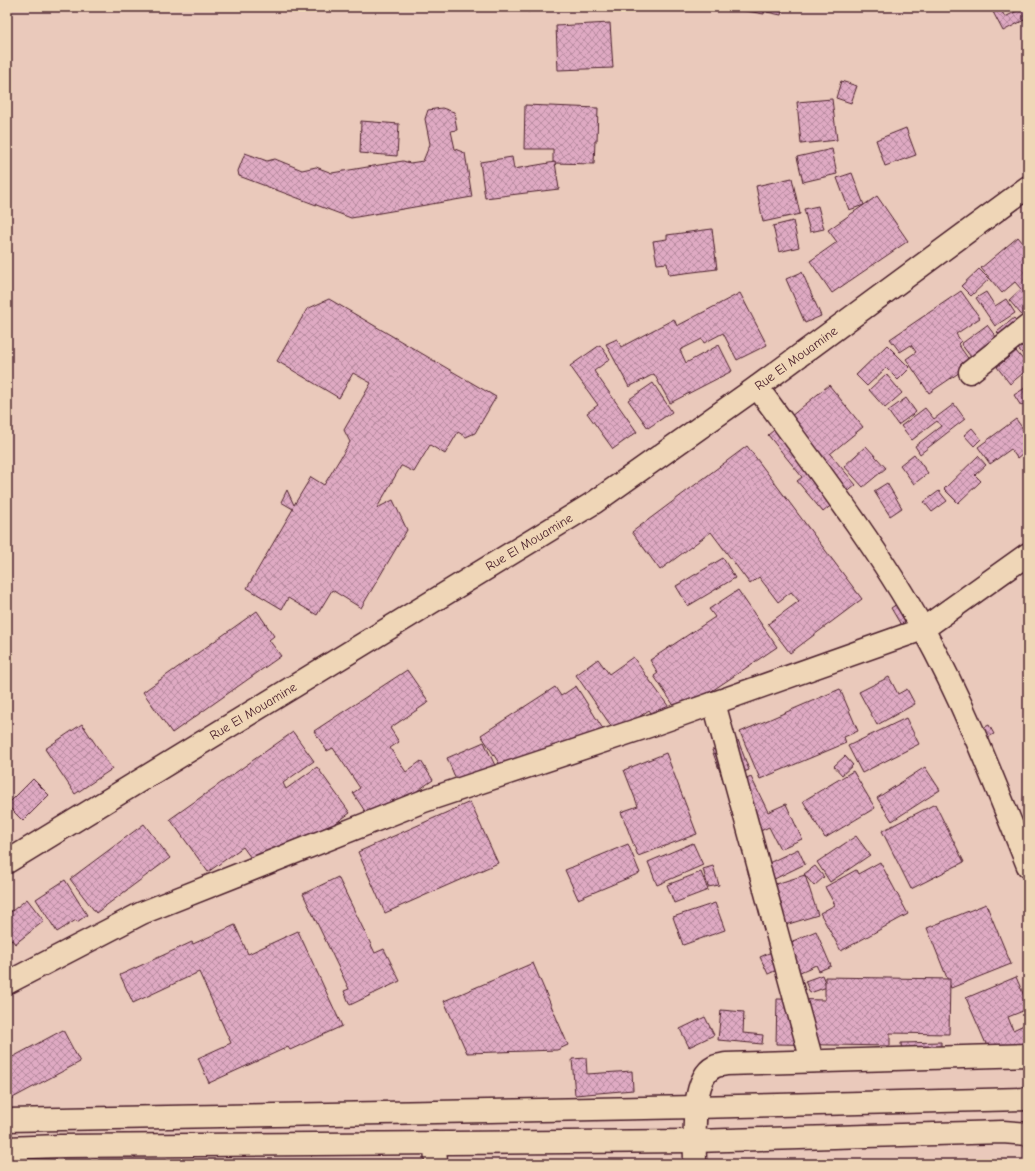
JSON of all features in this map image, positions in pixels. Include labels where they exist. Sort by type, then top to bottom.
[{"type":"main road","name":"Rue El Mouamine","points":[[7,862],[595,502],[757,387],[1028,187]]},
{"type":"main road","points":[[970,372],[1028,326]]},
{"type":"main road","points":[[757,387],[864,533],[923,629],[973,728],[1028,866]]},
{"type":"main road","points":[[7,984],[142,913],[402,809],[652,725],[923,629],[1028,554]]},
{"type":"main road","points":[[714,703],[812,1061]]},
{"type":"main road","points":[[695,1164],[696,1107],[698,1088],[709,1071],[714,1067],[726,1064],[1028,1055]]},
{"type":"main road","points":[[7,1120],[1028,1099]]},
{"type":"main road","points":[[7,1148],[60,1146],[435,1153],[695,1141],[1003,1132],[1028,1134]]},
{"type":"building","points":[[517,7],[531,7],[529,12]]},
{"type":"building","points":[[722,7],[765,7],[764,14]]},
{"type":"building","points":[[768,7],[783,7],[781,15],[767,12]]},
{"type":"building","points":[[1008,7],[1017,7],[1011,11]]},
{"type":"building","points":[[1028,7],[1028,18],[1003,31],[993,12],[1000,8],[1005,17]]},
{"type":"building","points":[[610,23],[613,68],[558,70],[556,26]]},
{"type":"building","points":[[841,81],[857,86],[851,103],[836,98]]},
{"type":"building","points":[[832,99],[837,140],[801,144],[797,102]]},
{"type":"building","points":[[525,105],[598,108],[597,141],[595,141],[594,164],[553,163],[553,149],[524,149]]},
{"type":"building","points":[[442,108],[454,112],[457,130],[451,131],[455,149],[465,153],[472,197],[351,218],[239,176],[238,171],[245,153],[267,161],[275,159],[302,170],[316,167],[332,173],[403,161],[410,163],[423,161],[430,144],[425,119],[428,110]]},
{"type":"building","points":[[361,121],[399,124],[397,156],[360,153]]},
{"type":"building","points":[[906,128],[916,155],[885,166],[876,140]]},
{"type":"building","points":[[832,149],[837,174],[803,182],[797,157]]},
{"type":"building","points":[[512,157],[514,169],[555,162],[559,189],[485,198],[480,162]]},
{"type":"building","points":[[852,173],[864,205],[849,210],[837,178]]},
{"type":"building","points":[[792,178],[800,214],[763,222],[756,186]]},
{"type":"building","points":[[877,196],[908,241],[832,293],[810,261],[837,242],[828,230]]},
{"type":"building","points":[[818,206],[824,229],[810,232],[804,209]]},
{"type":"building","points":[[793,221],[799,247],[779,252],[773,226]]},
{"type":"building","points":[[712,229],[717,269],[669,275],[667,263],[657,264],[653,241],[667,239],[667,235]]},
{"type":"building","points":[[1018,237],[1028,249],[1028,316],[1025,319],[1009,300],[1021,289],[1015,282],[1002,293],[981,268]]},
{"type":"building","points":[[979,269],[989,279],[971,296],[961,286]]},
{"type":"building","points":[[802,272],[821,316],[805,323],[786,279]]},
{"type":"building","points":[[961,291],[980,318],[956,334],[961,341],[958,344],[972,364],[929,393],[906,359],[916,352],[911,345],[900,352],[890,339]]},
{"type":"building","points":[[986,292],[995,306],[1006,299],[1015,313],[995,326],[976,298]]},
{"type":"building","points":[[740,293],[767,345],[737,360],[723,333],[704,343],[702,339],[680,350],[686,363],[719,345],[732,371],[670,403],[654,374],[629,387],[606,344],[617,339],[621,347],[674,319],[677,326]]},
{"type":"building","points":[[329,299],[496,397],[475,433],[466,437],[458,432],[445,454],[430,445],[414,472],[401,466],[377,508],[393,500],[407,530],[361,608],[332,590],[317,615],[288,598],[282,609],[247,588],[293,509],[281,502],[287,490],[294,505],[311,477],[324,485],[350,442],[344,430],[371,383],[353,373],[339,398],[277,361],[307,309]]},
{"type":"building","points":[[1014,318],[1020,325],[1003,339],[997,332]]},
{"type":"building","points":[[987,325],[1000,342],[974,361],[961,344]]},
{"type":"building","points":[[1028,334],[1028,360],[1015,345]]},
{"type":"building","points":[[600,345],[610,359],[594,371],[637,432],[613,449],[587,413],[598,405],[570,366]]},
{"type":"building","points":[[887,345],[910,368],[898,380],[886,368],[867,386],[856,375]]},
{"type":"building","points":[[1016,351],[1028,366],[1028,369],[1010,384],[997,367]]},
{"type":"building","points":[[886,374],[902,393],[885,408],[869,390]]},
{"type":"building","points":[[653,383],[672,412],[648,428],[628,400]]},
{"type":"building","points":[[829,385],[863,427],[830,454],[856,485],[823,512],[797,481],[802,477],[768,435]]},
{"type":"building","points":[[1028,386],[1028,401],[1021,406],[1014,395]]},
{"type":"building","points":[[906,398],[916,412],[898,425],[888,411]]},
{"type":"building","points":[[954,404],[965,419],[920,454],[915,446],[941,426],[937,421],[912,440],[901,426],[925,408],[934,419]]},
{"type":"building","points":[[1016,419],[1028,436],[1028,449],[1017,458],[1011,449],[990,464],[978,447]]},
{"type":"building","points":[[972,428],[981,439],[974,446],[964,435]]},
{"type":"building","points":[[747,446],[862,599],[790,653],[768,624],[799,601],[791,592],[778,602],[759,577],[750,584],[711,532],[660,570],[632,532]]},
{"type":"building","points":[[866,446],[886,468],[863,487],[844,466]]},
{"type":"building","points":[[914,454],[928,473],[914,484],[900,465]]},
{"type":"building","points":[[978,456],[986,465],[975,475],[981,481],[958,503],[944,489]]},
{"type":"building","points":[[887,483],[902,508],[890,516],[874,491]]},
{"type":"building","points":[[939,491],[947,501],[932,512],[924,502]]},
{"type":"building","points":[[723,558],[735,578],[688,606],[676,586]]},
{"type":"building","points":[[738,590],[777,647],[679,713],[654,676],[658,673],[650,660],[715,617],[709,609]]},
{"type":"building","points":[[907,597],[918,615],[901,625],[891,608]]},
{"type":"building","points":[[257,611],[274,636],[269,640],[281,656],[172,733],[143,692]]},
{"type":"building","points":[[633,657],[671,710],[657,721],[649,710],[616,733],[576,675],[598,659],[609,674]]},
{"type":"building","points":[[407,670],[429,702],[390,728],[399,742],[390,748],[406,772],[421,761],[433,780],[372,822],[353,793],[360,788],[333,748],[327,751],[314,731]]},
{"type":"building","points":[[889,677],[898,694],[907,689],[915,704],[877,725],[859,692]]},
{"type":"building","points":[[576,686],[603,729],[558,758],[508,777],[481,735],[555,687],[561,696]]},
{"type":"building","points":[[840,689],[858,731],[844,737],[846,743],[760,779],[740,732]]},
{"type":"building","points":[[906,718],[919,744],[862,773],[848,746]]},
{"type":"building","points":[[82,724],[112,769],[75,794],[45,749]]},
{"type":"building","points":[[989,725],[994,734],[980,741],[975,732]]},
{"type":"building","points":[[293,732],[314,761],[283,783],[286,789],[317,767],[350,813],[263,875],[243,847],[208,872],[170,819]]},
{"type":"building","points":[[738,740],[749,770],[723,780],[712,750]]},
{"type":"building","points":[[484,742],[499,774],[461,791],[447,758]]},
{"type":"building","points":[[666,753],[697,834],[638,856],[621,812],[638,806],[624,770]]},
{"type":"building","points":[[845,756],[853,765],[842,775],[834,766]]},
{"type":"building","points":[[925,767],[940,790],[892,821],[877,798]]},
{"type":"building","points":[[853,771],[875,808],[825,838],[803,801]]},
{"type":"building","points":[[751,777],[768,812],[786,804],[802,839],[780,849],[769,827],[752,835],[729,787]]},
{"type":"building","points":[[33,779],[49,795],[23,821],[7,805]]},
{"type":"building","points":[[470,802],[498,863],[385,913],[358,852]]},
{"type":"building","points":[[935,804],[964,862],[911,889],[882,831]]},
{"type":"building","points":[[144,824],[170,858],[96,913],[70,879]]},
{"type":"building","points":[[856,836],[870,855],[830,882],[817,862]]},
{"type":"building","points":[[693,843],[703,865],[657,885],[648,862]]},
{"type":"building","points":[[628,844],[640,873],[578,899],[565,870]]},
{"type":"building","points":[[798,849],[805,864],[756,888],[748,873]]},
{"type":"building","points":[[880,862],[908,914],[841,951],[820,913],[835,905],[825,887],[856,870],[858,874]]},
{"type":"building","points":[[713,866],[719,885],[708,887],[703,869]]},
{"type":"building","points":[[815,866],[824,877],[814,886],[804,874]]},
{"type":"building","points":[[701,872],[708,890],[674,903],[667,885]]},
{"type":"building","points":[[805,875],[818,915],[769,930],[756,890]]},
{"type":"building","points":[[338,877],[375,953],[384,949],[400,981],[350,1005],[344,991],[349,989],[303,894]]},
{"type":"building","points":[[65,880],[87,915],[57,932],[36,899]]},
{"type":"building","points":[[27,899],[44,921],[15,944],[12,940],[7,945],[7,915]]},
{"type":"building","points":[[715,903],[725,930],[683,945],[673,917]]},
{"type":"building","points":[[986,904],[1011,964],[951,988],[927,928]]},
{"type":"building","points":[[235,925],[248,954],[298,931],[342,1026],[290,1050],[288,1047],[209,1083],[198,1058],[231,1043],[199,972],[133,1003],[120,975],[192,942],[193,944]]},
{"type":"building","points":[[816,931],[831,966],[819,971],[816,965],[798,973],[793,963],[768,974],[760,957]]},
{"type":"building","points":[[533,963],[568,1045],[557,1050],[467,1053],[444,1001]]},
{"type":"building","points":[[822,975],[827,987],[810,993],[805,981]]},
{"type":"building","points":[[825,977],[950,979],[949,1034],[890,1033],[890,1046],[776,1044],[777,999],[825,1000]]},
{"type":"building","points":[[1016,977],[1028,1005],[1028,1009],[1008,1017],[1013,1030],[1028,1023],[1028,1045],[993,1060],[966,998]]},
{"type":"building","points":[[721,1010],[744,1012],[743,1033],[763,1035],[762,1044],[718,1040]]},
{"type":"building","points":[[705,1017],[714,1035],[689,1047],[680,1029]]},
{"type":"building","points":[[63,1030],[80,1062],[7,1101],[7,1060]]},
{"type":"building","points":[[941,1042],[941,1056],[902,1057],[901,1043]]},
{"type":"building","points":[[586,1058],[587,1074],[632,1071],[633,1090],[575,1095],[572,1059]]}]
